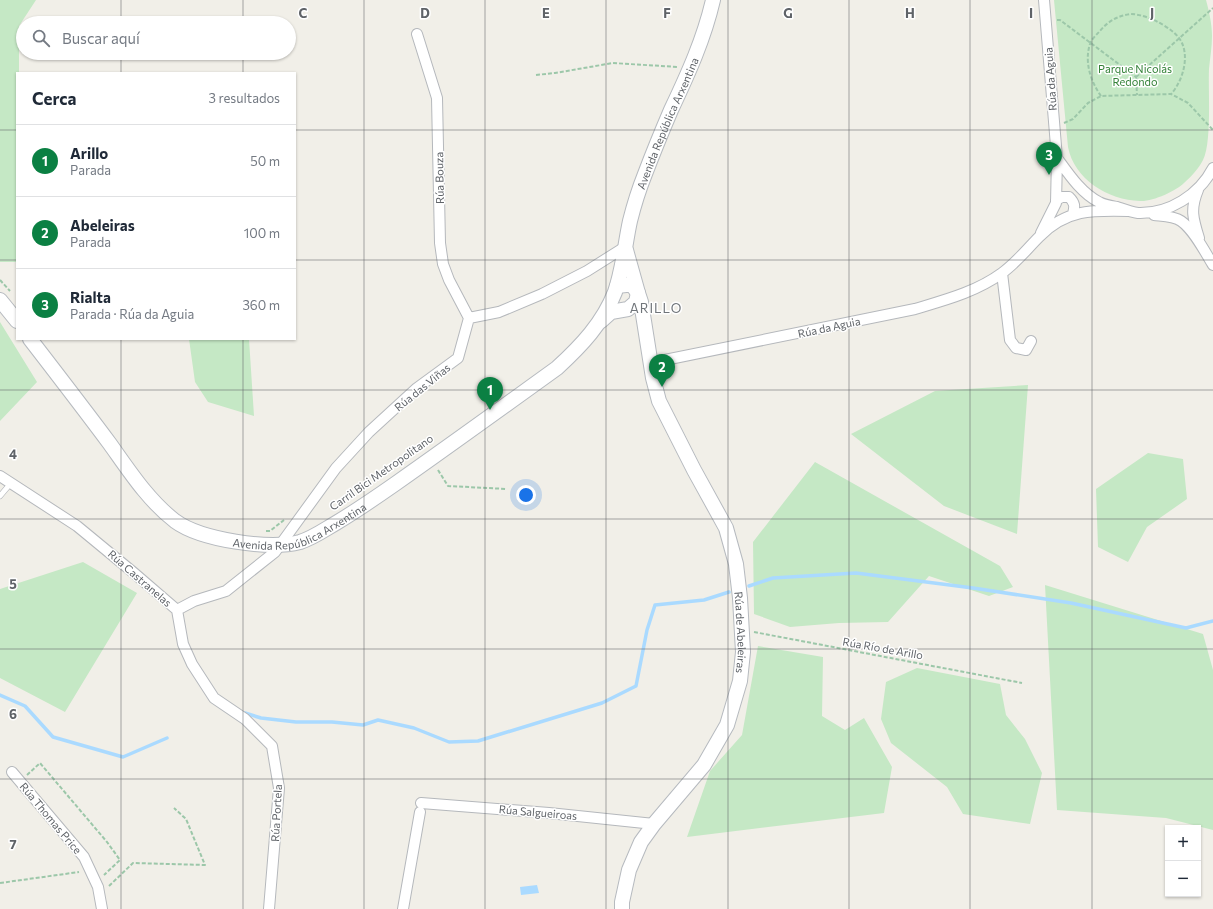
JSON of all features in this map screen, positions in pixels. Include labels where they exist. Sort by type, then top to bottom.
[{"type":"main road","name":"Avenida República Arxentina","points":[[597,326],[616,289],[632,214],[644,176],[691,68],[709,17],[713,0]]},
{"type":"main road","name":"Avenida República Arxentina","points":[[625,247],[638,293]]},
{"type":"main road","points":[[616,289],[626,284],[632,285],[638,293],[636,302],[628,309]]},
{"type":"main road","name":"Rúa de Abeleiras","points":[[616,289],[647,342]]},
{"type":"main road","name":"Rúa de Abeleiras","points":[[622,909],[622,902],[629,870],[641,842],[654,824],[704,765],[727,725],[740,681],[743,652],[740,598],[736,564],[726,528],[694,470],[659,401],[650,363],[641,302],[638,293]]},
{"type":"main road","points":[[0,300],[16,320]]},
{"type":"main road","name":"Avenida República Arxentina","points":[[31,340],[110,444],[138,484],[154,502],[176,522],[203,534],[233,542],[280,544],[299,542],[319,534],[349,516],[556,368],[578,348],[611,312],[628,309]]},
{"type":"street","name":"Rúa da Aguia","points":[[1040,235],[1056,204],[1057,158],[1044,0]]},
{"type":"street","name":"Rúa Bouza","points":[[417,34],[437,98],[440,243],[443,264],[449,280],[469,318]]},
{"type":"street","name":"Rúa da Aguia","points":[[1057,158],[1085,192],[1099,202],[1133,212]]},
{"type":"street","name":"Rúa da Aguia","points":[[650,363],[915,309],[948,300],[978,288],[1002,273],[1040,235],[1056,223],[1073,214],[1094,210],[1133,212],[1164,210],[1182,201],[1199,189],[1213,168]]},
{"type":"street","points":[[1199,189],[1194,199],[1192,219],[1200,244]]},
{"type":"street","points":[[1056,200],[1062,197],[1069,197],[1074,201],[1075,205],[1073,214]]},
{"type":"street","points":[[1133,212],[1171,217],[1181,221],[1200,244],[1213,265]]},
{"type":"street","points":[[469,318],[499,312],[542,294],[587,271],[625,247]]},
{"type":"street","points":[[1002,273],[1010,340],[1016,348],[1026,350],[1031,341]]},
{"type":"street","name":"Rúa das Viñas","points":[[280,544],[336,468],[369,432],[417,388],[458,358],[469,318]]},
{"type":"street","name":"Rúa Castranelas","points":[[0,476],[77,526],[177,610],[194,601],[226,591],[275,552],[280,544]]},
{"type":"street","name":"Rúa Portela","points":[[177,610],[183,644],[192,664],[214,698],[245,719],[272,746],[279,788],[269,909]]},
{"type":"street","name":"Rúa Thomas Price","points":[[12,772],[84,857],[96,882],[102,909]]},
{"type":"street","name":"Rúa Salgueiroas","points":[[403,909],[421,808],[549,813],[654,824]]},
{"type":"lane","points":[[0,496],[11,483]]},
{"type":"path","points":[[1136,78],[1213,8]]},
{"type":"path","points":[[1101,96],[1090,78],[1088,65],[1090,44],[1106,24],[1117,17],[1131,14],[1145,16],[1159,22],[1179,38],[1183,47],[1185,58],[1182,75],[1178,86],[1171,94]]},
{"type":"path","points":[[1045,19],[1060,20],[1136,78]]},
{"type":"path","points":[[536,75],[613,63],[691,68]]},
{"type":"path","points":[[1136,78],[1137,95]]},
{"type":"path","points":[[1054,127],[1073,119],[1088,102],[1101,96],[1171,94],[1188,102],[1213,130]]},
{"type":"path","points":[[432,458],[448,486],[507,489]]},
{"type":"path","points":[[264,531],[270,531],[286,518]]},
{"type":"path","name":"Rúa Río de Arillo","points":[[742,631],[762,632],[834,648],[1022,683]]},
{"type":"path","points":[[20,782],[40,763],[107,842],[120,860],[96,882]]},
{"type":"path","points":[[99,895],[133,863],[205,865],[186,819],[174,808]]},
{"type":"path","points":[[0,883],[90,871]]},
{"type":"green space","points":[[0,0],[36,0],[26,16],[16,16],[16,60],[19,60],[19,72],[16,72],[16,262],[0,262]]},
{"type":"green space","name":"Parque Nicolás Redondo","points":[[1054,0],[1206,0],[1212,36],[1209,69],[1208,141],[1203,160],[1195,172],[1180,186],[1151,200],[1128,200],[1116,197],[1094,186],[1077,169],[1068,147]]},
{"type":"green space","points":[[0,322],[37,382],[0,421]]},
{"type":"green space","points":[[189,340],[249,340],[254,416],[208,402],[195,382]]},
{"type":"green space","points":[[1028,385],[1017,534],[944,506],[851,434],[935,391]]},
{"type":"green space","points":[[1148,453],[1183,459],[1187,499],[1147,527],[1128,562],[1098,547],[1096,489]]},
{"type":"green space","points":[[815,462],[1000,566],[1013,587],[989,596],[929,576],[888,622],[839,623],[790,627],[754,614],[753,542]]},
{"type":"green space","points":[[83,562],[137,593],[65,712],[0,678],[0,589]]},
{"type":"green space","points":[[1045,585],[1203,634],[1213,670],[1213,830],[1201,827],[1201,825],[1193,825],[1166,818],[1057,810]]},
{"type":"green space","points":[[758,646],[823,657],[822,716],[845,730],[864,718],[892,767],[884,813],[687,837],[710,771],[742,735]]},
{"type":"green space","points":[[917,668],[1000,684],[1006,715],[1025,739],[1042,773],[1030,824],[963,814],[947,787],[891,743],[881,719],[886,682]]},
{"type":"water","points":[[537,885],[539,893],[521,895],[520,887]]},
{"type":"waterway","points":[[749,586],[773,578],[856,573],[973,588],[1071,603],[1186,628],[1213,621]]},
{"type":"waterway","points":[[245,713],[261,718],[296,722],[332,722],[363,725],[378,720],[414,728],[449,742],[478,741],[602,703],[636,686],[647,630],[655,605],[704,600],[729,592]]},
{"type":"waterway","points":[[0,695],[25,706],[53,737],[123,757],[167,738]]},
{"type":"place","name":"Rialta","points":[[1049,175]]},
{"type":"place","name":"Abeleiras","points":[[662,387]]},
{"type":"place","name":"Arillo","points":[[490,410]]},
{"type":"district","name":"ARILLO","points":[[656,308]]}]
